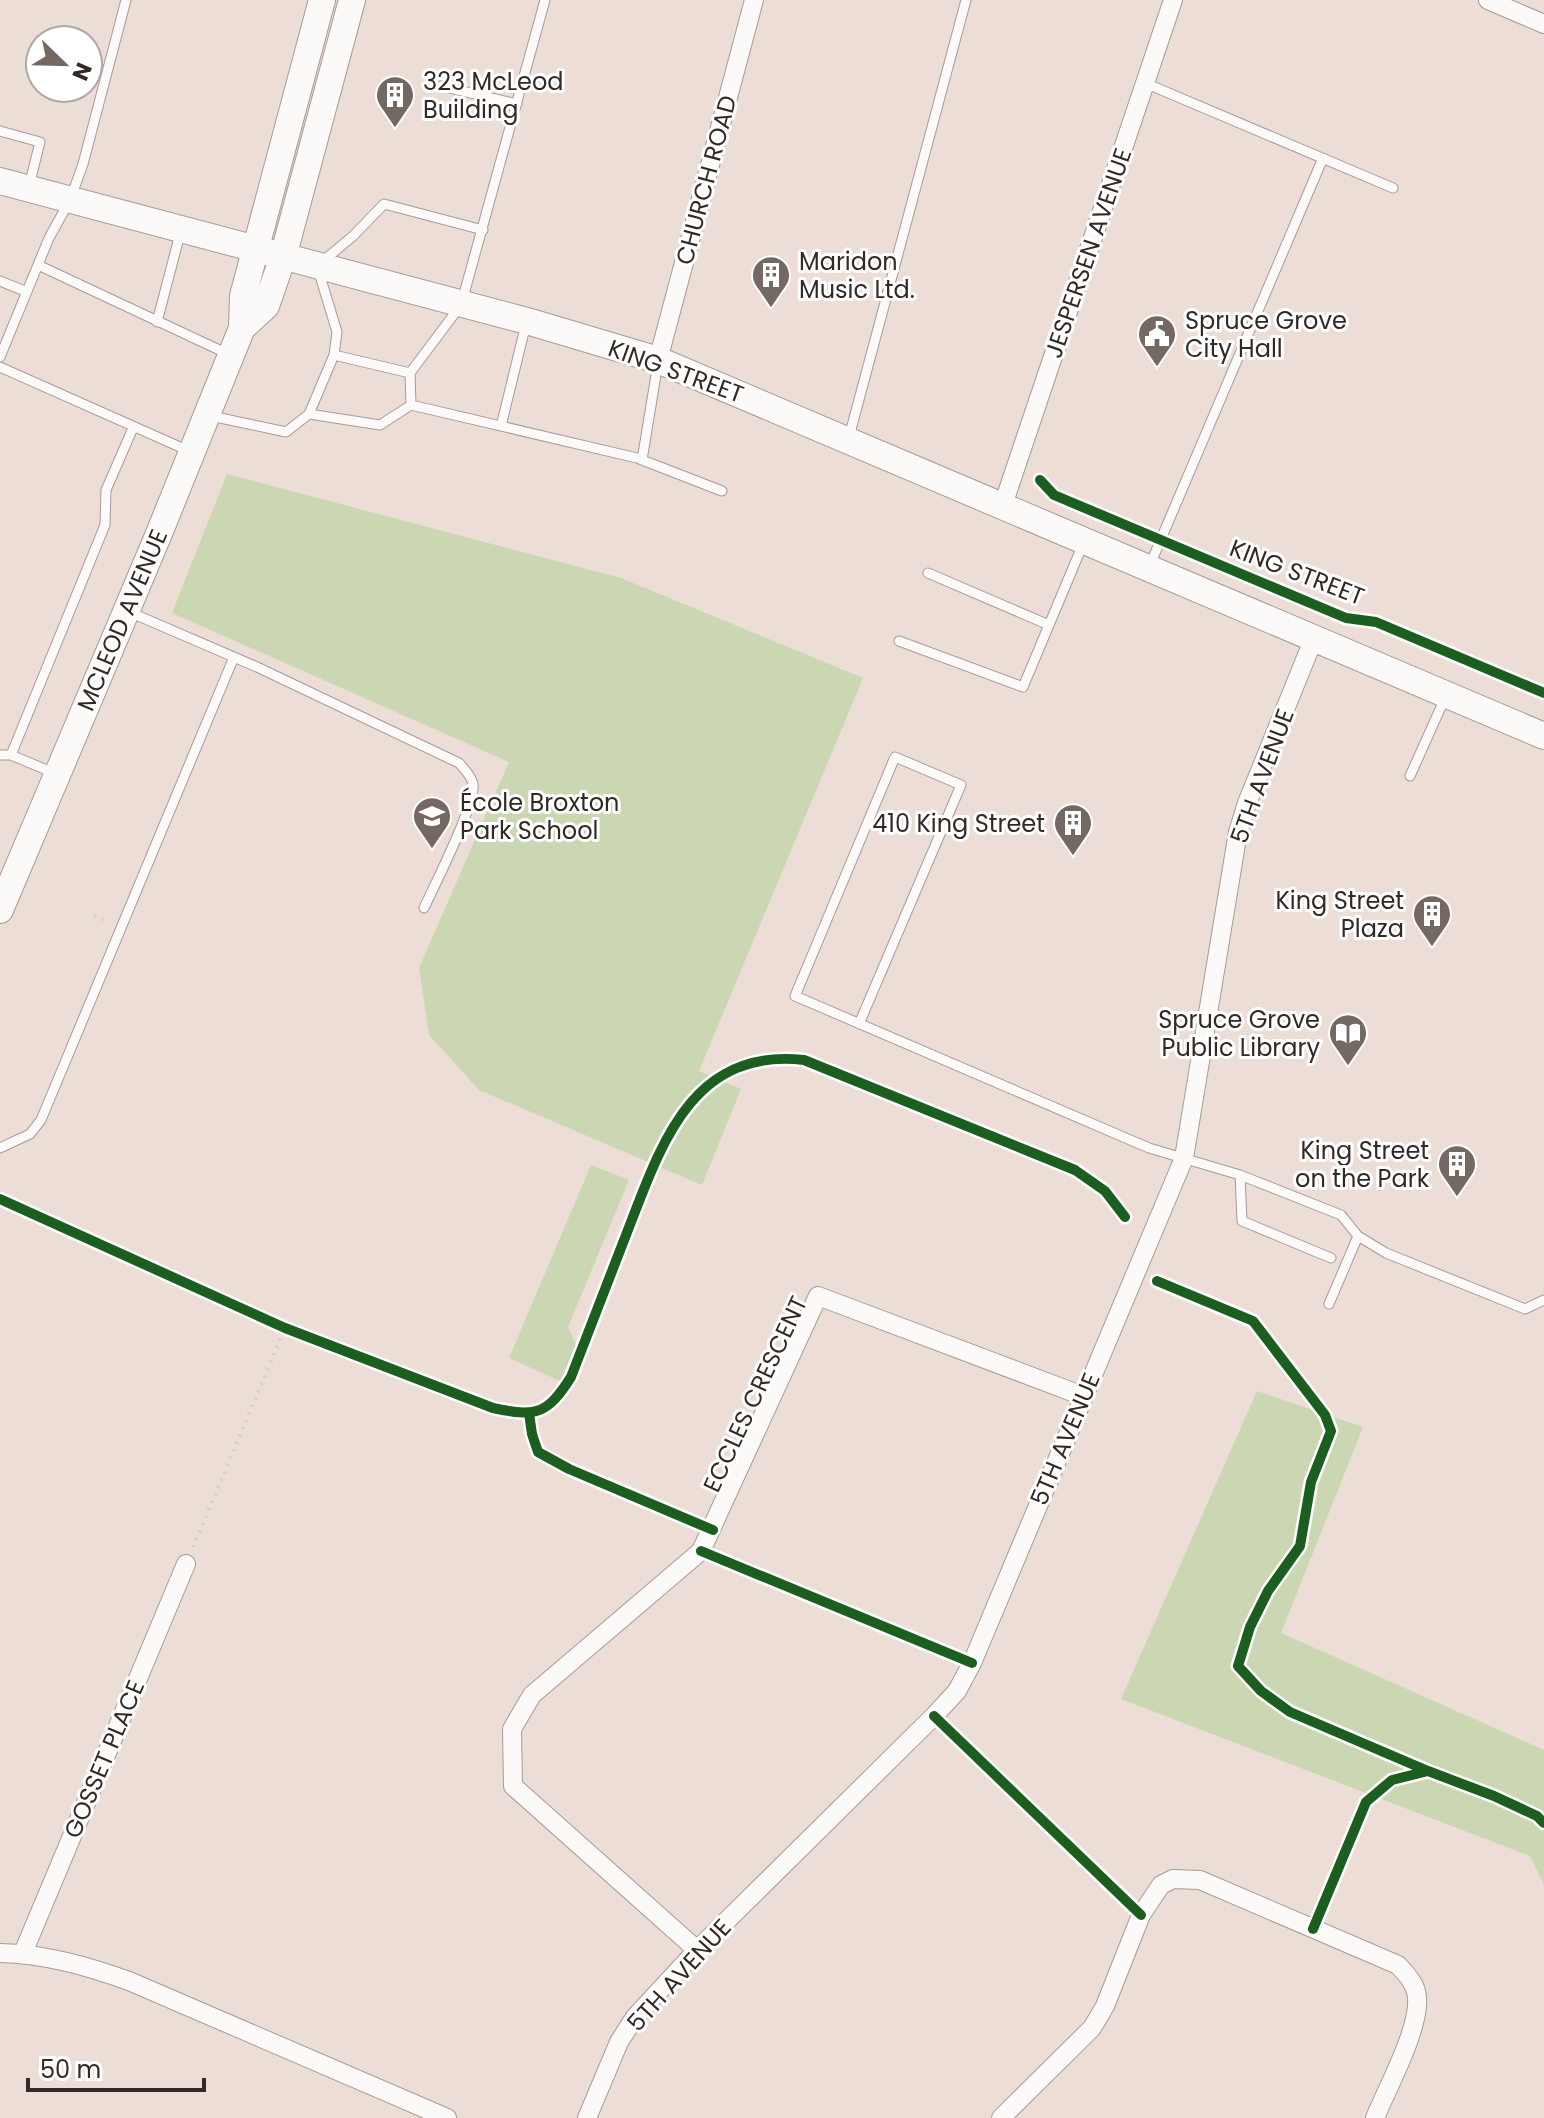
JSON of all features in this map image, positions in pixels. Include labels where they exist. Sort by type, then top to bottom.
[{"type":"street","name":"MCLEOD AVENUE","points":[[2,900],[242,328],[243,296],[322,0]]},
{"type":"street","name":"MCLEOD AVENUE","points":[[242,328],[266,306],[283,257],[352,0]]},
{"type":"street","name":"CHURCH ROAD","points":[[658,360],[754,0]]},
{"type":"street","name":"JESPERSEN AVENUE","points":[[1003,505],[1173,0]]},
{"type":"street","points":[[1488,0],[1544,24]]},
{"type":"street","name":"KING STREET","points":[[0,181],[527,321],[658,360],[1544,736]]},
{"type":"street","name":"5TH AVENUE","points":[[587,2118],[619,2042],[635,2017],[697,1950],[957,1691],[972,1663],[1184,1158],[1238,832],[1314,638]]},
{"type":"street","name":"ECCLES CRESCENT","points":[[697,1950],[513,1786],[512,1729],[532,1695],[701,1551],[818,1296],[1083,1396]]},
{"type":"street","name":"GOSSET PLACE","points":[[23,1953],[186,1564]]},
{"type":"street","points":[[1001,2118],[1092,2028],[1105,2006],[1141,1915],[1161,1885],[1173,1879],[1186,1878],[1200,1880],[1398,1965],[1410,1979],[1417,1995],[1416,2014],[1375,2118]]},
{"type":"street","points":[[0,1953],[23,1953],[77,1963],[129,1981],[447,2118]]},
{"type":"lane","points":[[0,357],[83,164],[126,0]]},
{"type":"lane","points":[[411,405],[410,373],[461,305],[545,0]]},
{"type":"lane","points":[[848,439],[966,0]]},
{"type":"lane","points":[[1145,83],[1393,188]]},
{"type":"lane","points":[[441,86],[517,104]]},
{"type":"lane","points":[[0,131],[40,142],[28,189]]},
{"type":"lane","points":[[1149,568],[1323,158]]},
{"type":"lane","points":[[208,415],[286,432],[309,414],[334,355],[337,332],[317,266],[353,236],[384,204],[483,230]]},
{"type":"lane","points":[[157,322],[181,230]]},
{"type":"lane","points":[[38,265],[231,356]]},
{"type":"lane","points":[[0,281],[27,292]]},
{"type":"lane","points":[[501,426],[527,321]]},
{"type":"lane","points":[[334,355],[410,373]]},
{"type":"lane","points":[[642,460],[658,360]]},
{"type":"lane","points":[[0,367],[192,452]]},
{"type":"lane","points":[[309,414],[380,425],[411,405],[642,460],[722,491]]},
{"type":"lane","points":[[57,774],[5,755],[105,525],[106,490],[133,428]]},
{"type":"lane","points":[[899,641],[1023,687],[1084,540]]},
{"type":"lane","points":[[928,573],[1049,625]]},
{"type":"lane","points":[[126,610],[448,757],[468,772],[474,785],[469,804],[424,908]]},
{"type":"lane","points":[[0,1148],[30,1134],[41,1120],[234,657]]},
{"type":"lane","points":[[1410,776],[1446,695]]},
{"type":"lane","points":[[859,1024],[961,785],[895,757],[795,996],[859,1024],[1149,1148],[1240,1175],[1341,1215],[1358,1236],[1386,1253],[1525,1309],[1544,1300]]},
{"type":"lane","points":[[1240,1175],[1242,1221],[1331,1258]]},
{"type":"lane","points":[[1329,1304],[1358,1236]]},
{"type":"path","points":[[271,1321],[300,1333]]},
{"type":"path","points":[[186,1564],[285,1328]]},
{"type":"green space","points":[[227,474],[621,578],[863,678],[699,1071],[741,1089],[702,1185],[479,1090],[429,1035],[419,968],[509,762],[172,613]]},
{"type":"green space","points":[[591,1165],[629,1180],[568,1327],[577,1347],[560,1381],[509,1358]]},
{"type":"green space","points":[[1257,1391],[1363,1427],[1281,1633],[1544,1750],[1544,1885],[1530,1856],[1121,1699]]},
{"type":"cycle path","points":[[1040,480],[1054,495],[1346,618],[1376,622],[1544,693]]},
{"type":"cycle path","points":[[0,1199],[285,1328],[493,1408],[520,1412],[547,1406],[563,1390],[571,1377],[667,1138],[685,1110],[707,1087],[733,1070],[765,1060],[804,1060],[1075,1170],[1105,1191],[1125,1217]]},
{"type":"cycle path","points":[[1157,1281],[1253,1321],[1325,1415],[1331,1431],[1311,1482],[1300,1546],[1268,1591],[1250,1627],[1238,1666],[1261,1691],[1290,1712],[1494,1796],[1537,1816],[1544,1823]]},
{"type":"cycle path","points":[[529,1413],[538,1452],[569,1469],[713,1530]]},
{"type":"cycle path","points":[[701,1551],[972,1663]]},
{"type":"cycle path","points":[[934,1716],[1141,1915]]},
{"type":"cycle path","points":[[1313,1929],[1366,1802],[1392,1780],[1428,1771]]},
{"type":"place","name":"323 McLeod Building","points":[[395,129]]},
{"type":"place","name":"Maridon Music Ltd.","points":[[771,309]]},
{"type":"place","name":"Spruce Grove City Hall","points":[[1157,368]]},
{"type":"place","name":"École Broxton Park School","points":[[432,850]]},
{"type":"place","name":"410 King Street","points":[[1073,857]]},
{"type":"place","name":"King Street Plaza","points":[[1432,948]]},
{"type":"place","name":"Spruce Grove Public Library","points":[[1348,1067]]},
{"type":"place","name":"King Street on the Park","points":[[1457,1198]]}]
